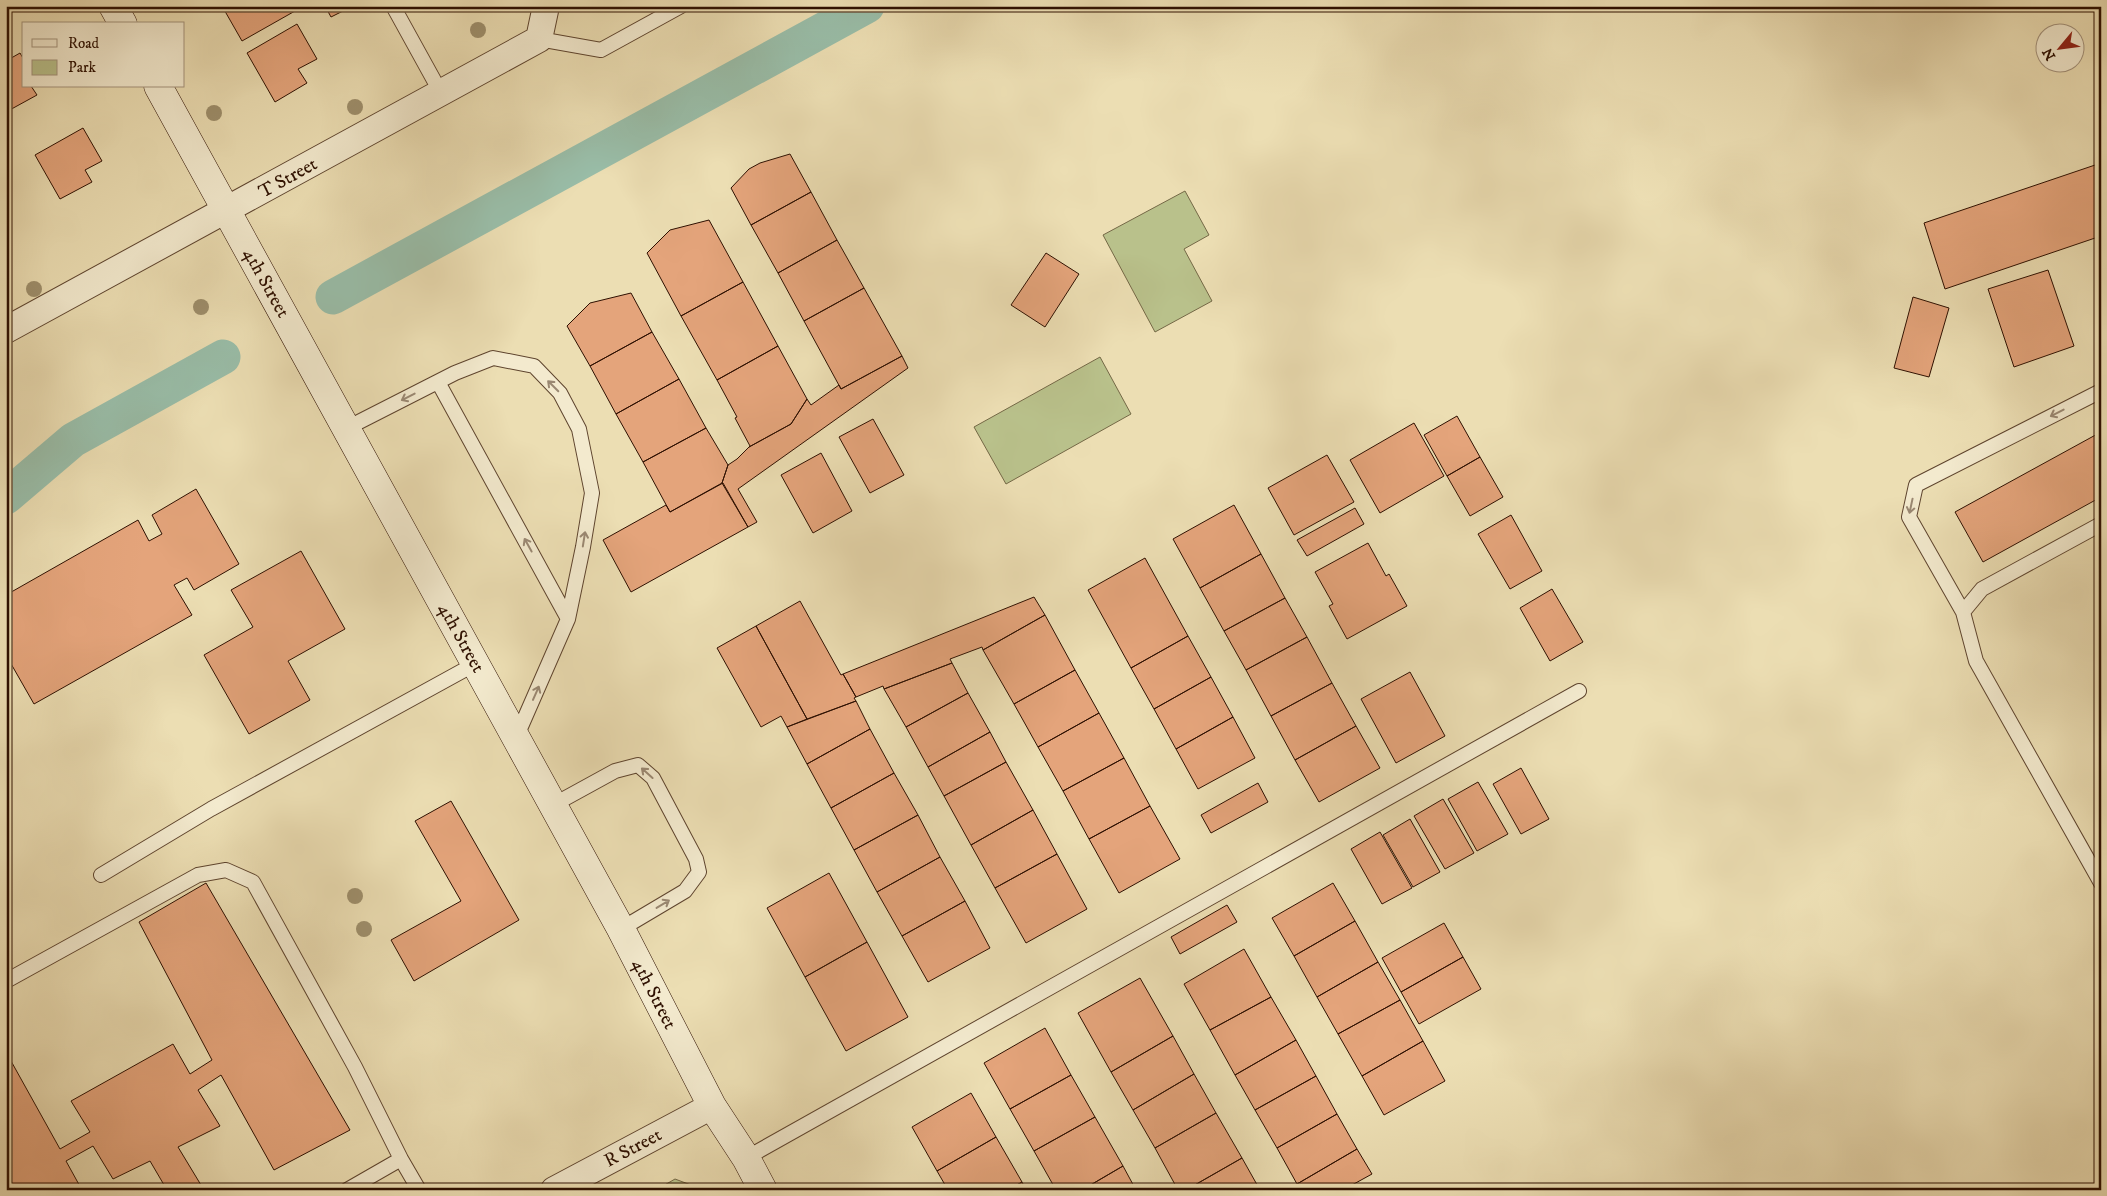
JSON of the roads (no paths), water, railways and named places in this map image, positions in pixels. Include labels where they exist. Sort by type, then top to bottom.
[{"type":"street","points":[[113,6],[122,22]]},
{"type":"street","points":[[539,39],[546,6]]},
{"type":"street","name":"T Street","points":[[6,330],[539,39]]},
{"type":"street","name":"4th Street","points":[[159,88],[621,929],[712,1106],[746,1158],[763,1190]]},
{"type":"street","name":"R Street","points":[[554,1190],[712,1106]]},
{"type":"lane","points":[[393,6],[441,93]]},
{"type":"lane","points":[[539,39],[601,50],[681,6]]},
{"type":"lane","points":[[346,428],[438,382],[493,358],[534,366],[560,393],[579,429],[592,492],[568,619],[516,738]]},
{"type":"lane","points":[[438,382],[568,619]]},
{"type":"lane","points":[[2101,391],[1916,485],[1909,517],[1963,612],[1976,661],[2101,883]]},
{"type":"lane","points":[[1963,612],[1982,589],[2101,524]]},
{"type":"lane","points":[[101,875],[211,809],[475,664]]},
{"type":"lane","points":[[746,1158],[1579,691]]},
{"type":"lane","points":[[553,805],[616,771],[638,764],[653,778],[696,858],[699,872],[685,892],[621,929]]},
{"type":"lane","points":[[6,981],[198,875],[226,870],[252,882],[355,1067],[401,1159],[420,1190]]},
{"type":"lane","points":[[346,1190],[401,1159]]},
{"type":"waterway","points":[[333,297],[867,6]]},
{"type":"waterway","points":[[6,497],[73,440],[223,357]]}]
